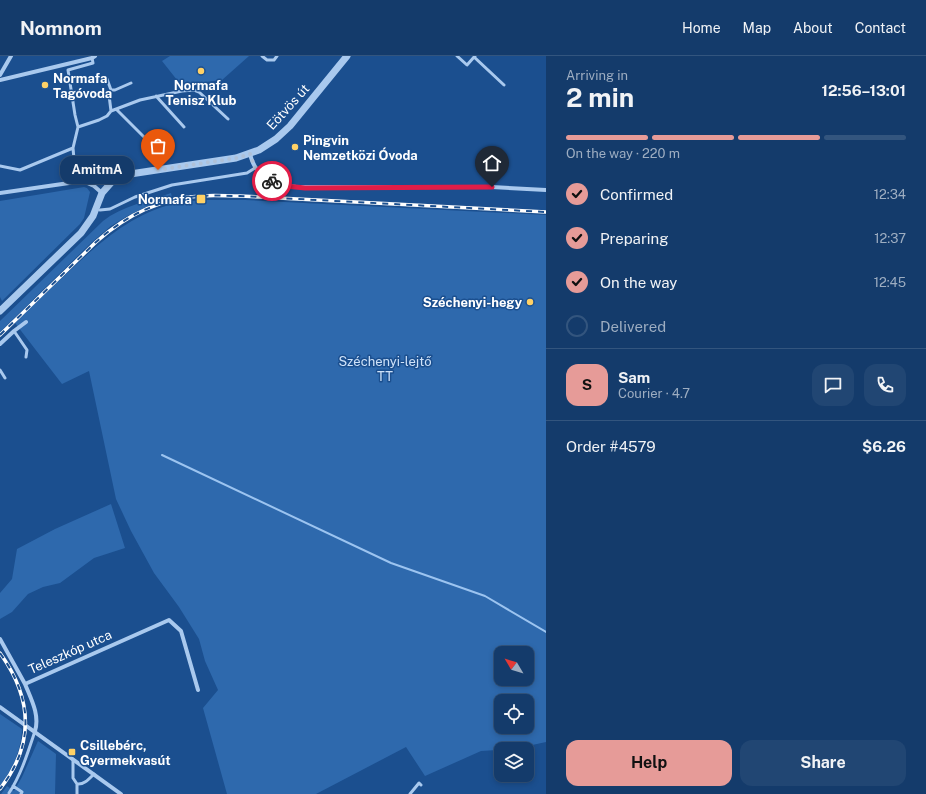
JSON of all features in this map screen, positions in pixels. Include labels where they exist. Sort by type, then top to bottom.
[{"type":"street","points":[[0,75],[11,56]]},
{"type":"street","name":"Eötvös út","points":[[0,193],[76,182],[98,177],[117,176],[220,161],[250,154],[268,145],[287,130],[347,56]]},
{"type":"street","points":[[0,80],[94,57]]},
{"type":"street","points":[[250,154],[255,168],[272,181],[296,187],[492,187],[546,190]]},
{"type":"street","points":[[0,311],[81,233],[93,216],[102,193],[117,176]]},
{"type":"street","points":[[82,180],[94,186],[102,193]]},
{"type":"street","points":[[0,344],[26,322]]},
{"type":"street","name":"Teleszkóp utca","points":[[35,731],[37,724],[36,711],[25,684],[169,620],[181,631],[198,690]]},
{"type":"street","points":[[0,639],[25,684]]},
{"type":"street","points":[[0,707],[121,794]]},
{"type":"lane","points":[[262,56],[267,60],[274,60],[277,56]]},
{"type":"lane","points":[[458,56],[467,65],[474,56],[504,85]]},
{"type":"lane","points":[[76,182],[73,148],[78,127],[68,70],[94,63],[94,57]]},
{"type":"lane","points":[[106,79],[111,90],[109,95],[111,111]]},
{"type":"lane","points":[[111,90],[115,90],[131,83]]},
{"type":"lane","points":[[78,127],[99,120],[107,116],[111,111],[140,100],[182,91],[194,90],[199,92],[228,119]]},
{"type":"lane","points":[[156,96],[184,127]]},
{"type":"lane","points":[[117,110],[144,137]]},
{"type":"lane","points":[[0,166],[20,170],[73,148]]},
{"type":"lane","points":[[100,210],[110,209],[150,191],[172,185],[246,173],[255,168]]},
{"type":"lane","points":[[14,331],[27,350],[26,357]]},
{"type":"lane","points":[[0,370],[5,378]]},
{"type":"lane","points":[[9,793],[27,755],[35,731]]},
{"type":"lane","points":[[72,759],[72,778],[77,784],[77,794]]},
{"type":"lane","points":[[77,784],[85,782],[94,774]]},
{"type":"lane","points":[[410,794],[419,783],[421,785]]},
{"type":"lane","points":[[13,786],[22,792],[21,794]]},
{"type":"green space","name":"Normafa Tenisz Klub","points":[[170,56],[249,56],[222,80],[181,85],[162,61]]},
{"type":"green space","points":[[84,187],[90,192],[84,218],[80,224],[2,301],[0,297],[0,201]]},
{"type":"green space","points":[[171,193],[172,198],[148,206],[111,226],[91,243],[0,332],[0,321],[103,221],[118,211]]},
{"type":"green space","name":"Széchenyi-lejtő TT","points":[[203,200],[245,200],[546,215],[546,742],[534,745],[534,742],[494,742],[494,750],[481,751],[425,776],[406,747],[316,794],[227,794],[203,708],[218,690],[205,661],[199,639],[179,607],[154,573],[131,531],[116,499],[89,371],[62,384],[15,323],[52,287],[114,232],[128,223],[157,209],[180,202]]},
{"type":"green space","points":[[111,504],[125,548],[94,558],[60,583],[43,587],[28,594],[12,612],[0,619],[0,593],[12,579],[17,549],[55,529]]},
{"type":"green space","points":[[0,714],[22,729],[16,759],[0,786]]},
{"type":"green space","points":[[38,741],[56,754],[55,794],[1,794],[7,786],[14,791]]},
{"type":"waterway","points":[[162,455],[391,563],[485,596],[546,632]]},
{"type":"railway","points":[[0,335],[107,233],[119,224],[144,210],[172,200],[201,196],[240,196],[546,212]]},
{"type":"railway","points":[[0,653],[11,670],[19,687],[24,704],[26,721],[24,738],[19,755],[11,772],[0,789]]},
{"type":"way so far","points":[[158,170],[236,158],[250,154],[255,168],[272,181]]},
{"type":"place","name":"Normafa Tenisz Klub","points":[[201,71]]},
{"type":"place","name":"Normafa Tagóvoda","points":[[45,85]]},
{"type":"place","name":"Pingvin Nemzetközi Óvoda","points":[[295,147]]},
{"type":"place","name":"AmitmA","points":[[158,170]]},
{"type":"place","name":"Normafa","points":[[201,199]]},
{"type":"place","name":"Széchenyi-hegy","points":[[530,302]]},
{"type":"place","name":"Csillebérc, Gyermekvasút","points":[[72,752]]},
{"type":"route","points":[[272,181],[286,186],[305,188],[492,187]]}]
